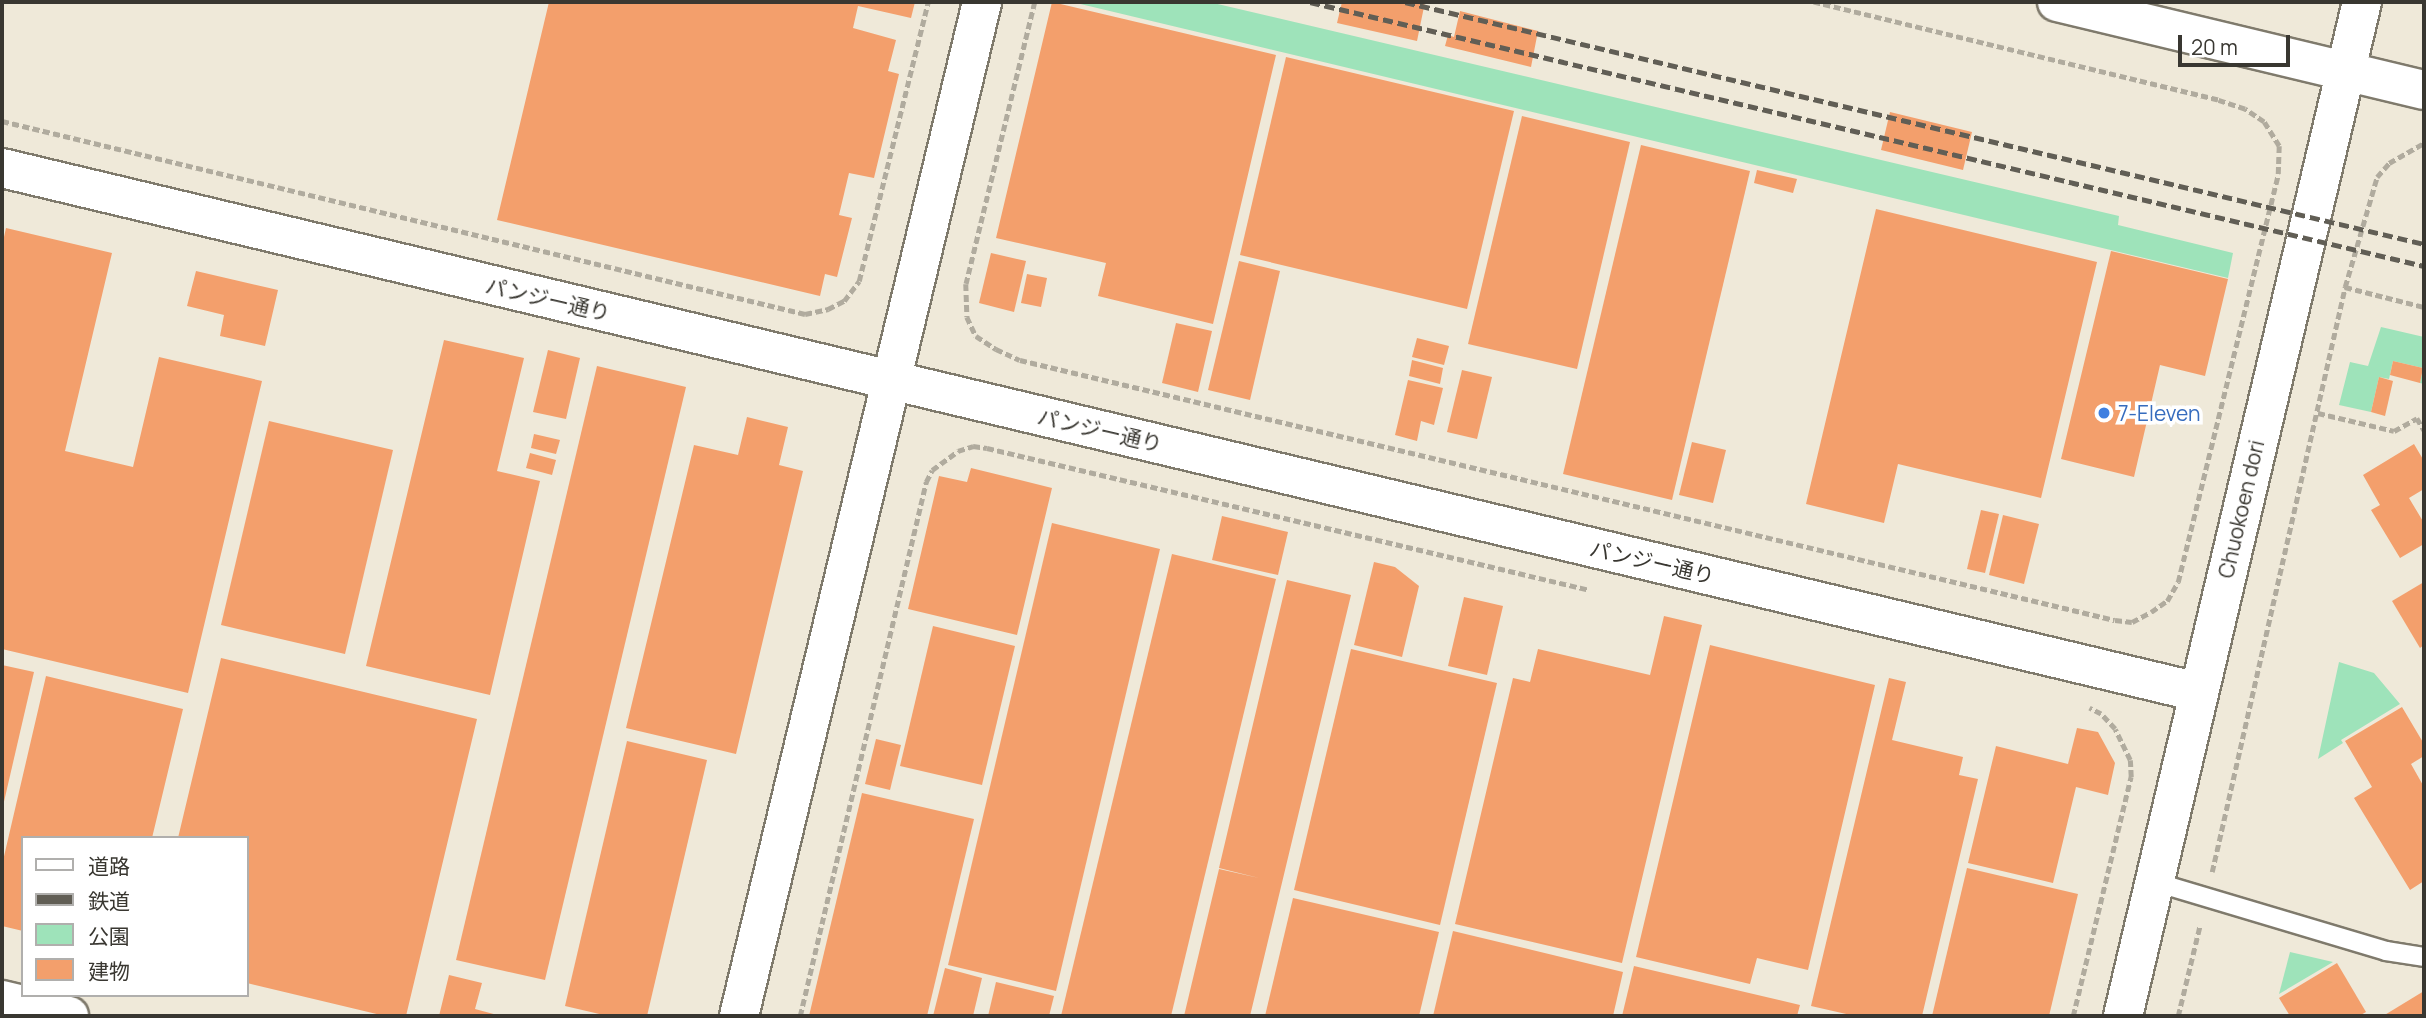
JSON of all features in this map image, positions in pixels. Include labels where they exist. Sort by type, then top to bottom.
[{"type":"street","points":[[739,1016],[982,2]]},
{"type":"street","points":[[2057,2],[2424,90]]},
{"type":"street","name":"Chuokoen dori","points":[[2123,1016],[2362,2]]},
{"type":"street","name":"パンジー通り","points":[[2,168],[2198,692]]},
{"type":"street","points":[[2,1000],[69,1016]]},
{"type":"lane","points":[[2155,882],[2386,951],[2424,957]]},
{"type":"path","points":[[2,121],[805,314],[828,309],[844,301],[859,281],[928,2]]},
{"type":"path","points":[[1035,2],[967,284],[967,317],[976,336],[996,349],[1020,360],[2115,620],[2132,622],[2151,612],[2167,601],[2178,582],[2278,174],[2279,146],[2264,122],[2245,109],[2217,100],[1814,2]]},
{"type":"path","points":[[2178,1016],[2345,287],[2377,177],[2389,163],[2424,143]]},
{"type":"path","points":[[2345,287],[2424,307]]},
{"type":"path","points":[[2318,413],[2394,431],[2417,418],[2424,430]]},
{"type":"path","points":[[800,1016],[926,482],[932,470],[958,451],[973,446],[988,448],[1600,592]]},
{"type":"path","points":[[2073,1016],[2131,777],[2130,760],[2115,729],[2101,714],[2076,705]]},
{"type":"green space","points":[[1072,2],[1209,2],[2119,216],[2118,225],[2233,253],[2228,278]]},
{"type":"green space","points":[[2381,327],[2424,337],[2424,384],[2420,383],[2423,368],[2393,361],[2389,379],[2379,377],[2371,412],[2339,405],[2350,362],[2368,366]]},
{"type":"green space","points":[[2339,662],[2374,673],[2400,704],[2341,740],[2343,743],[2318,759]]},
{"type":"green space","points":[[2290,952],[2333,962],[2279,994]]},
{"type":"building","points":[[549,2],[915,2],[911,18],[858,6],[853,28],[896,40],[888,71],[899,74],[874,178],[849,173],[839,215],[852,218],[837,277],[825,274],[820,296],[497,220]]},
{"type":"building","points":[[1052,2],[1276,55],[1213,324],[1098,296],[1106,263],[996,238]]},
{"type":"building","points":[[1342,2],[1425,2],[1417,41],[1337,23]]},
{"type":"building","points":[[1460,11],[1538,31],[1531,67],[1445,46],[1448,35],[1454,37]]},
{"type":"building","points":[[1286,57],[1514,111],[1467,309],[1240,255]]},
{"type":"building","points":[[1890,112],[1972,132],[1963,170],[1881,150]]},
{"type":"building","points":[[1522,116],[1630,142],[1577,369],[1468,344]]},
{"type":"building","points":[[1641,145],[1750,171],[1672,500],[1563,474]]},
{"type":"building","points":[[1757,170],[1797,179],[1793,193],[1754,183]]},
{"type":"building","points":[[1876,209],[2097,262],[2041,498],[1898,464],[1884,523],[1806,504]]},
{"type":"building","points":[[6,228],[112,253],[65,451],[133,467],[159,357],[262,381],[188,693],[2,649],[2,246]]},
{"type":"building","points":[[2111,251],[2228,279],[2205,376],[2160,365],[2134,477],[2061,459]]},
{"type":"building","points":[[991,253],[1026,261],[1014,312],[979,303]]},
{"type":"building","points":[[1239,261],[1280,271],[1250,400],[1208,390]]},
{"type":"building","points":[[196,271],[278,290],[265,346],[220,336],[224,315],[187,306]]},
{"type":"building","points":[[1027,274],[1047,278],[1041,307],[1021,303]]},
{"type":"building","points":[[1176,323],[1212,331],[1198,392],[1162,383]]},
{"type":"building","points":[[1417,338],[1449,346],[1444,365],[1412,357]]},
{"type":"building","points":[[444,340],[524,358],[497,471],[540,481],[490,695],[366,666]]},
{"type":"building","points":[[548,350],[580,358],[566,419],[533,412]]},
{"type":"building","points":[[1412,360],[1443,368],[1440,384],[1409,376]]},
{"type":"building","points":[[2393,361],[2423,368],[2420,383],[2390,375]]},
{"type":"building","points":[[597,366],[686,387],[545,980],[456,960]]},
{"type":"building","points":[[1462,370],[1492,377],[1477,439],[1447,432]]},
{"type":"building","points":[[2379,377],[2393,381],[2385,416],[2371,412]]},
{"type":"building","points":[[1408,380],[1443,388],[1434,425],[1421,421],[1417,441],[1395,435]]},
{"type":"building","points":[[747,417],[788,427],[779,465],[803,471],[736,754],[626,728],[694,445],[738,455]]},
{"type":"building","points":[[269,421],[393,450],[345,654],[221,625]]},
{"type":"building","points":[[534,434],[560,440],[556,454],[531,448]]},
{"type":"building","points":[[1692,442],[1726,450],[1713,503],[1679,495]]},
{"type":"building","points":[[2414,444],[2424,461],[2424,489],[2409,498],[2424,523],[2424,544],[2400,558],[2371,510],[2380,505],[2363,475]]},
{"type":"building","points":[[530,453],[556,460],[552,475],[526,468]]},
{"type":"building","points":[[971,468],[1052,488],[1017,635],[908,609],[939,476],[967,482]]},
{"type":"building","points":[[1981,510],[1999,514],[1985,573],[1967,569]]},
{"type":"building","points":[[2003,515],[2039,524],[2024,584],[1989,575]]},
{"type":"building","points":[[1222,516],[1288,532],[1278,575],[1212,560]]},
{"type":"building","points":[[1052,523],[1160,549],[1056,991],[948,965]]},
{"type":"building","points":[[1172,554],[1276,579],[1171,1016],[1061,1016]]},
{"type":"building","points":[[1374,562],[1395,567],[1419,586],[1402,657],[1354,645]]},
{"type":"building","points":[[1287,580],[1351,595],[1250,1016],[1184,1016],[1219,869],[1259,878],[1219,868]]},
{"type":"building","points":[[2424,582],[2424,645],[2420,648],[2392,601]]},
{"type":"building","points":[[1464,597],[1503,606],[1487,675],[1448,666]]},
{"type":"building","points":[[1664,616],[1702,625],[1622,963],[1455,924],[1513,678],[1530,682],[1538,649],[1650,675]]},
{"type":"building","points":[[933,626],[1015,646],[982,785],[900,766]]},
{"type":"building","points":[[1710,645],[1875,685],[1808,970],[1757,958],[1750,984],[1636,957]]},
{"type":"building","points":[[1351,649],[1497,683],[1440,925],[1294,890]]},
{"type":"building","points":[[221,658],[477,719],[406,1016],[385,1016],[248,983],[248,836],[178,836]]},
{"type":"building","points":[[2,665],[34,672],[3,806],[2,806]]},
{"type":"building","points":[[46,676],[183,709],[152,836],[21,836],[21,931],[2,926],[2,865]]},
{"type":"building","points":[[1889,678],[1906,682],[1892,740],[1963,757],[1959,775],[1978,779],[1922,1016],[1855,1016],[1811,1006]]},
{"type":"building","points":[[2402,707],[2424,744],[2424,756],[2411,764],[2424,787],[2424,881],[2410,890],[2354,798],[2372,787],[2345,741]]},
{"type":"building","points":[[2077,728],[2098,732],[2115,763],[2108,795],[2076,787],[2053,883],[1968,863],[1996,746],[2068,764]]},
{"type":"building","points":[[876,739],[901,745],[890,790],[865,784]]},
{"type":"building","points":[[627,741],[707,760],[647,1016],[608,1016],[565,1006]]},
{"type":"building","points":[[862,793],[974,819],[927,1016],[809,1016]]},
{"type":"building","points":[[1967,868],[2078,894],[2049,1016],[1932,1016]]},
{"type":"building","points":[[1293,898],[1439,932],[1419,1016],[1265,1016]]},
{"type":"building","points":[[1453,931],[1623,972],[1613,1016],[1433,1016]]},
{"type":"building","points":[[2337,963],[2366,1012],[2359,1016],[2290,1016],[2279,998]]},
{"type":"building","points":[[1634,966],[1800,1005],[1797,1016],[1622,1016]]},
{"type":"building","points":[[945,968],[982,978],[973,1016],[933,1016]]},
{"type":"building","points":[[449,975],[482,983],[475,1009],[501,1016],[439,1016]]},
{"type":"building","points":[[996,982],[1054,996],[1049,1016],[988,1016]]},
{"type":"building","points":[[2424,991],[2424,1016],[2383,1016]]},
{"type":"railway","points":[[1310,2],[2424,266]]},
{"type":"railway","points":[[1405,2],[2424,244]]},
{"type":"place","name":"7-Eleven","points":[[2104,413]]}]
